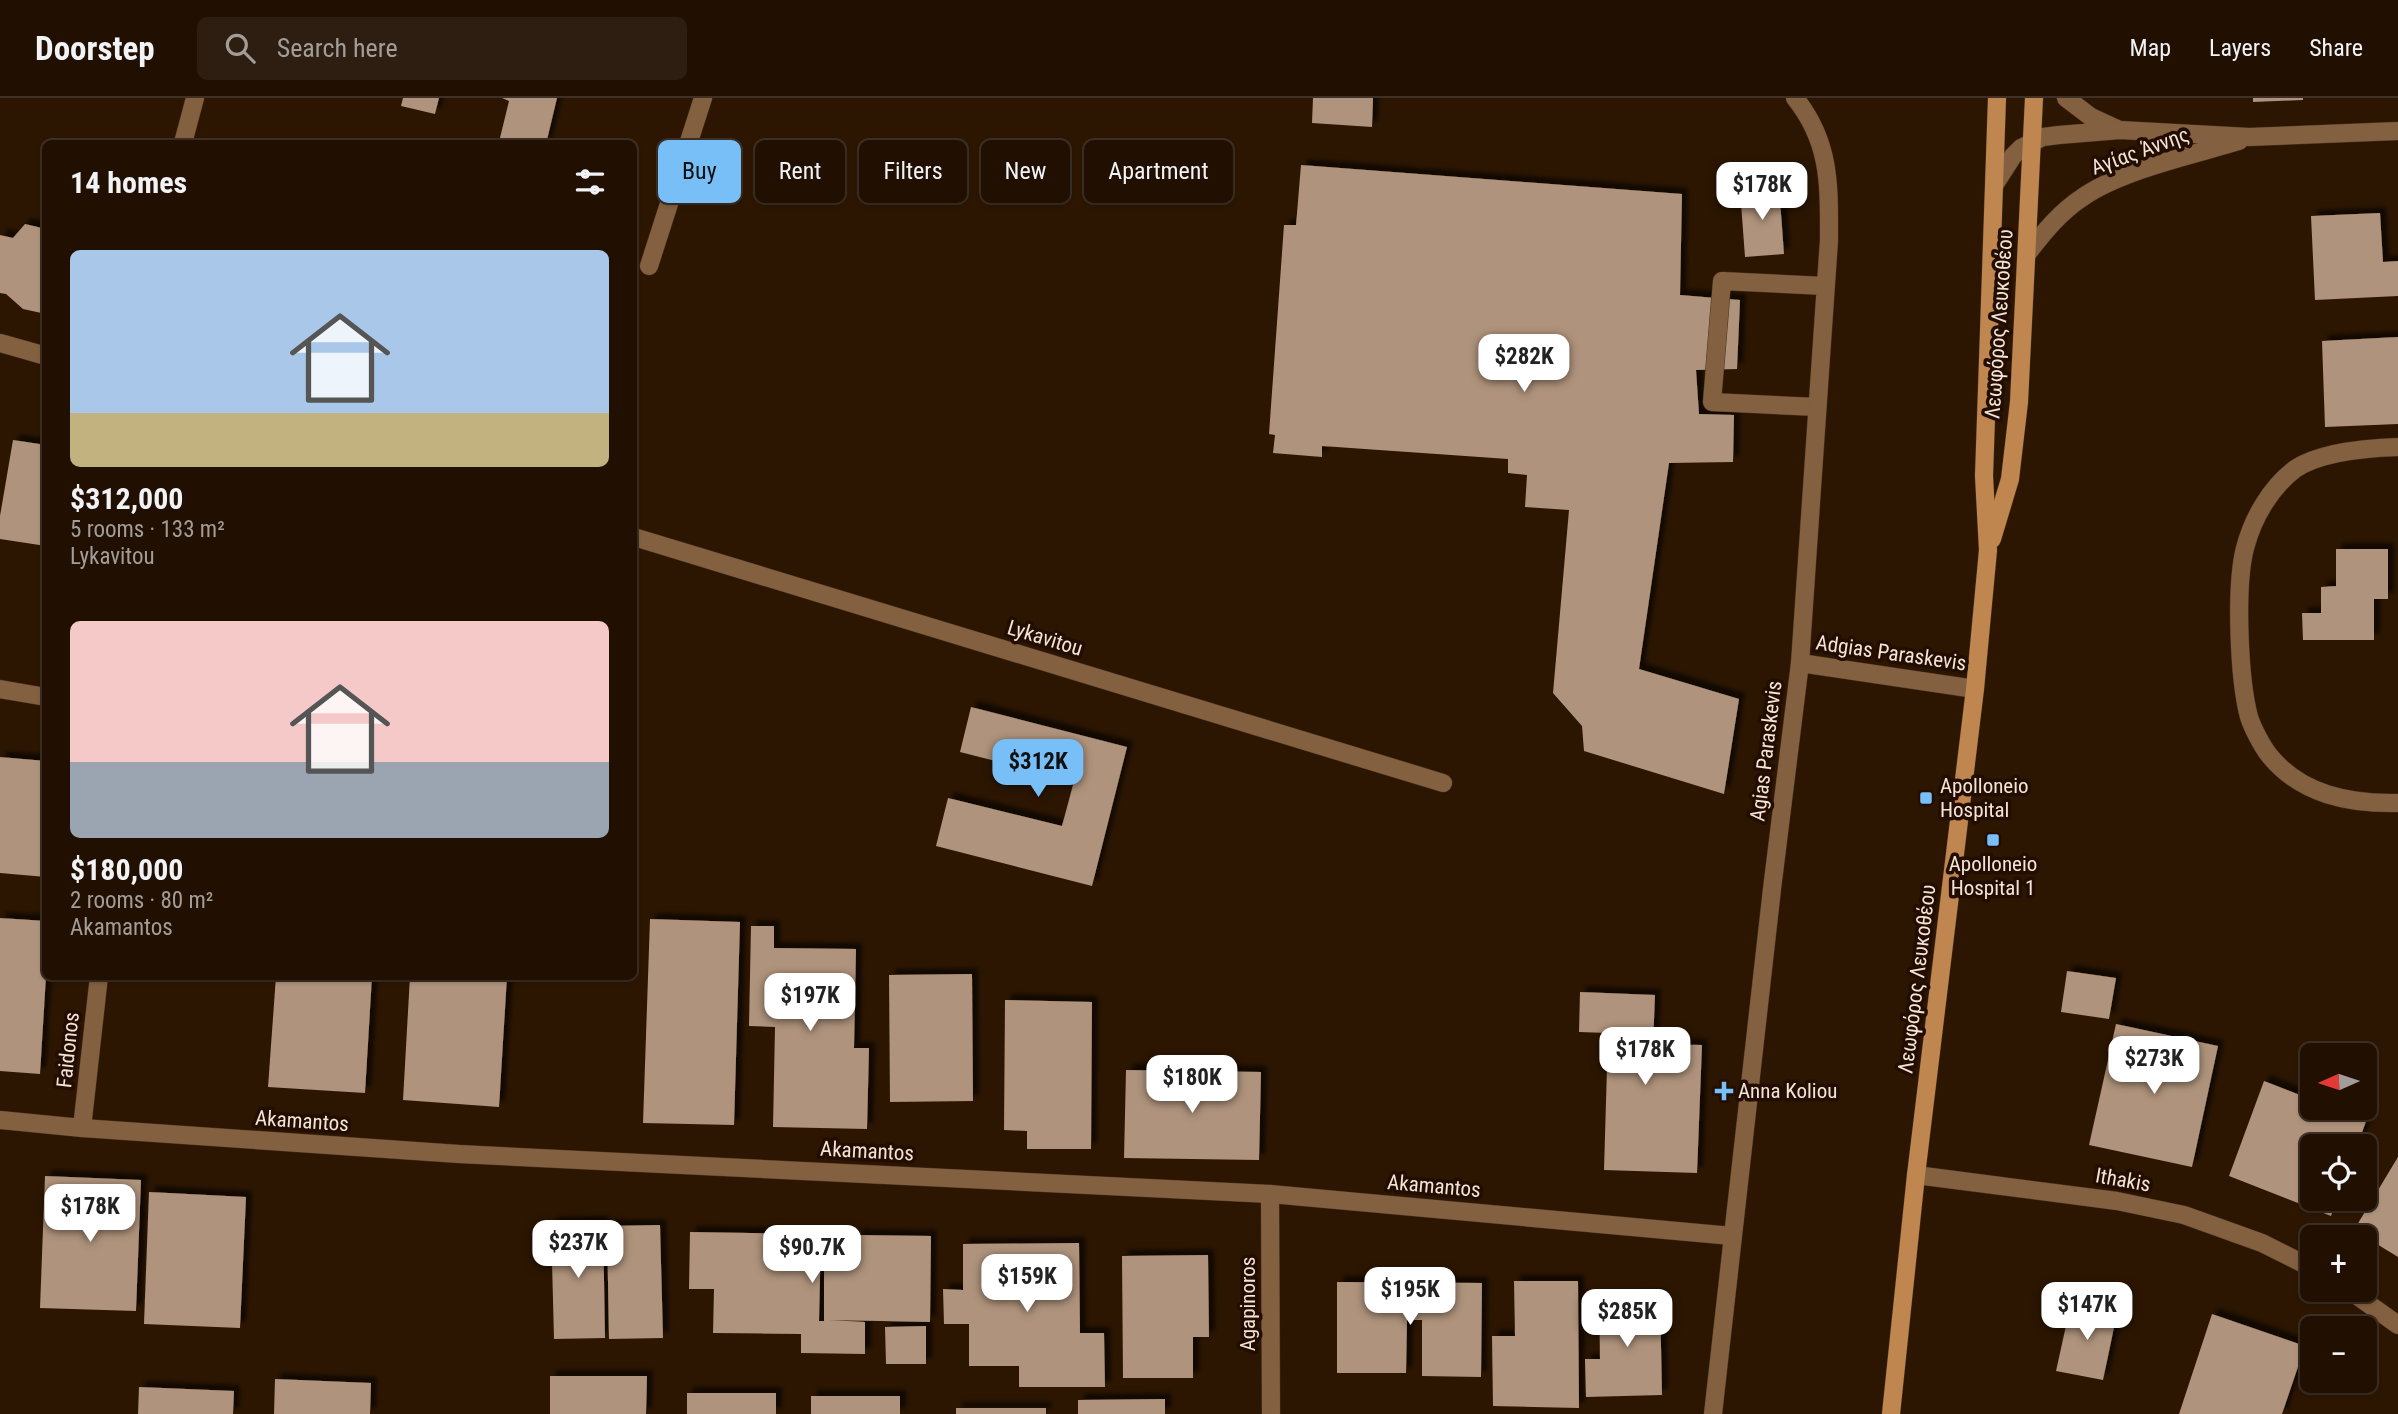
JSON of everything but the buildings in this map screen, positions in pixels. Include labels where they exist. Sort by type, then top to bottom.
[{"type":"main road","name":"Λεωφόρος Λευκοθέου","points":[[1891,1414],[1916,1175],[1975,689],[1988,550],[1984,476],[1997,98]]},
{"type":"main road","name":"Λεωφόρος Λευκοθέου","points":[[1988,550],[2010,479],[2019,402],[2034,98]]},
{"type":"street","points":[[184,140],[195,98]]},
{"type":"street","points":[[649,266],[702,98]]},
{"type":"street","name":"Agias Paraskevis","points":[[1713,1414],[1800,663],[1829,240],[1829,185],[1825,155],[1816,129],[1795,98]]},
{"type":"street","name":"Αγίας Άννης","points":[[2066,98],[2091,117],[2120,130]]},
{"type":"street","name":"Αγίας Άννης","points":[[2033,141],[2059,135],[2120,130],[2249,138],[2398,131]]},
{"type":"street","name":"Αγίας Άννης","points":[[2027,254],[2067,209],[2106,183],[2249,138]]},
{"type":"street","points":[[1995,184],[2013,156],[2033,141]]},
{"type":"street","points":[[1818,407],[1712,402],[1722,281],[1825,286]]},
{"type":"street","points":[[0,343],[42,355]]},
{"type":"street","points":[[2398,447],[2337,453],[2298,467],[2276,485],[2256,519],[2245,549],[2240,585],[2243,678],[2250,719],[2269,755],[2312,790],[2366,804],[2398,803]]},
{"type":"street","name":"Lykavitou","points":[[637,538],[1443,783]]},
{"type":"street","name":"Adgias Paraskevis","points":[[1800,663],[1975,689]]},
{"type":"street","points":[[0,689],[42,695]]},
{"type":"street","name":"Faidonos","points":[[82,1128],[99,980]]},
{"type":"street","name":"Akamantos","points":[[0,1120],[459,1154],[1270,1194],[1732,1236]]},
{"type":"street","name":"Ithakis","points":[[1916,1175],[2117,1201],[2185,1215],[2262,1243],[2300,1262]]},
{"type":"street","name":"Agapinoros","points":[[1270,1194],[1271,1414]]},
{"type":"street","points":[[2366,1302],[2398,1325]]},
{"type":"place","name":"Apolloneio Hospital","points":[[1926,798]]},
{"type":"place","name":"Apolloneio Hospital 1","points":[[1993,840]]},
{"type":"place","name":"Anna Koliou","points":[[1724,1091]]}]
